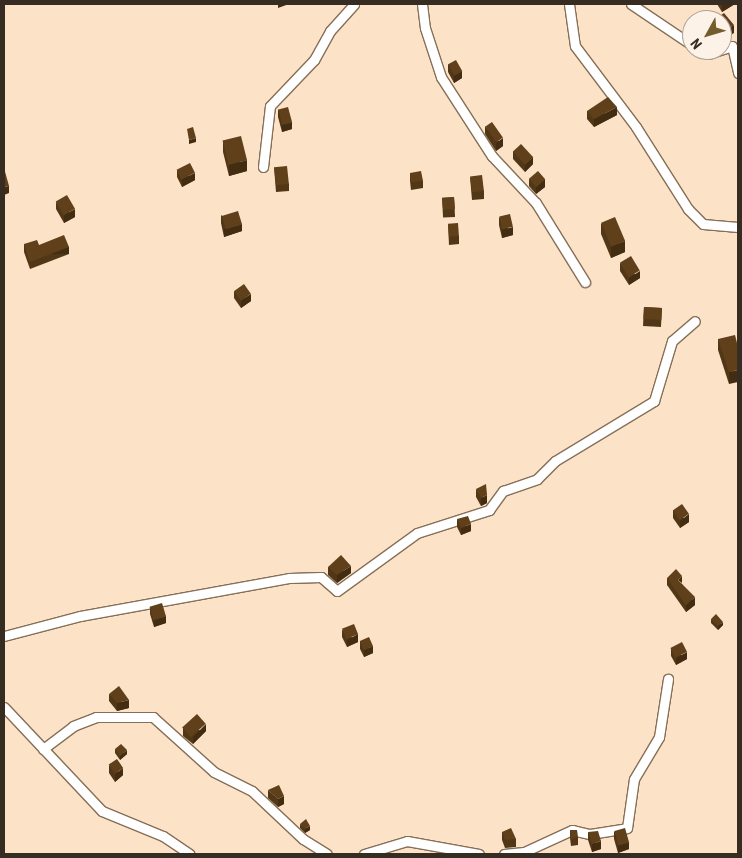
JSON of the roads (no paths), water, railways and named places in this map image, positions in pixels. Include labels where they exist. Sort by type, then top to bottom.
[{"type":"street","points":[[263,167],[270,106],[314,60],[330,31],[354,4]]},
{"type":"street","points":[[422,4],[424,28],[441,77],[492,156],[536,203],[585,282]]},
{"type":"street","points":[[570,4],[575,46],[636,127],[688,209],[702,224],[738,227]]},
{"type":"street","points":[[631,4],[682,38]]},
{"type":"street","points":[[735,43],[738,73]]},
{"type":"street","points":[[4,636],[80,616],[289,578],[321,577],[337,591],[417,533],[488,510],[503,491],[537,479],[555,461],[654,400],[672,341],[695,321]]},
{"type":"street","points":[[504,854],[524,852],[572,830],[590,834],[627,828],[634,779],[659,737],[668,679]]},
{"type":"street","points":[[4,707],[102,812],[163,836],[190,854]]},
{"type":"street","points":[[43,749],[73,726],[96,717],[153,717],[214,772],[252,792],[303,839],[327,854]]},
{"type":"street","points":[[364,854],[407,841],[479,854]]}]
